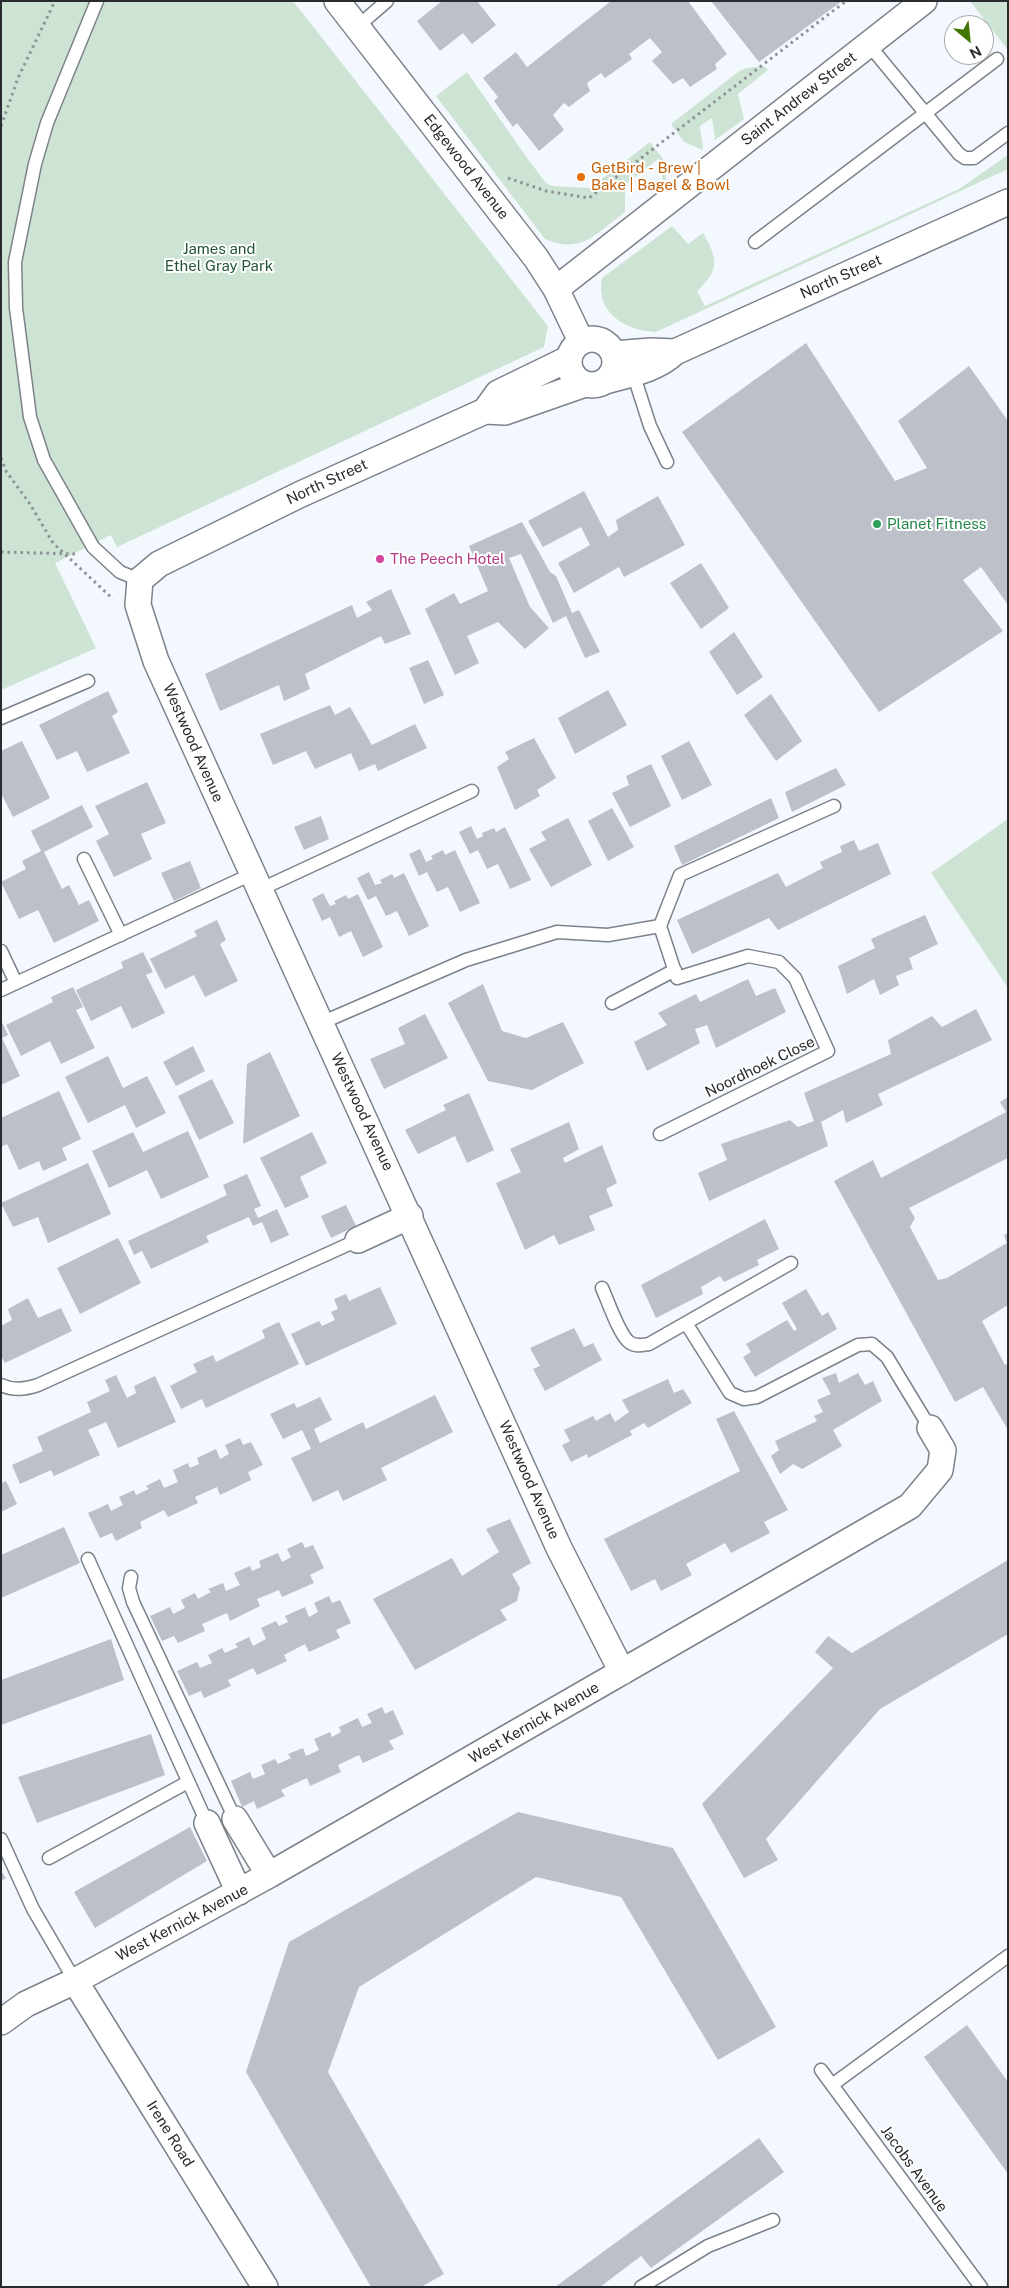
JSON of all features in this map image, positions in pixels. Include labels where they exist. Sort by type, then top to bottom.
[{"type":"street","name":"Edgewood Avenue","points":[[337,1],[536,258],[556,289],[575,350]]},
{"type":"street","name":"Saint Andrew Street","points":[[556,289],[924,1]]},
{"type":"street","name":"North Street","points":[[140,580],[159,564],[171,557],[299,495],[485,411],[505,412],[595,383],[633,373],[665,361],[675,352],[1008,202]]},
{"type":"street","points":[[590,338],[601,340],[609,346],[614,354],[615,364],[612,374],[595,383],[572,374],[575,350],[590,338]]},
{"type":"street","name":"North Street","points":[[485,411],[498,394],[575,350]]},
{"type":"street","name":"North Street","points":[[614,354],[651,350],[675,352]]},
{"type":"street","name":"Westwood Avenue","points":[[140,580],[138,605],[160,670],[410,1216],[559,1548],[622,1672]]},
{"type":"street","points":[[358,1240],[410,1216]]},
{"type":"street","name":"West Kernick Avenue","points":[[1,2022],[26,2004],[75,1981],[269,1875],[910,1506],[940,1470],[943,1450],[930,1428]]},
{"type":"street","points":[[235,1819],[269,1875]]},
{"type":"street","points":[[207,1823],[239,1892]]},
{"type":"street","name":"Irene Road","points":[[75,1981],[265,2287]]},
{"type":"lane","points":[[97,1],[47,123],[35,164],[16,262],[16,308],[30,416],[44,460],[93,547],[120,572],[140,580]]},
{"type":"lane","points":[[357,27],[387,1]]},
{"type":"lane","points":[[869,45],[958,154],[967,159],[974,158],[1008,133]]},
{"type":"lane","points":[[755,242],[997,59]]},
{"type":"lane","points":[[633,373],[650,426],[667,462]]},
{"type":"lane","points":[[1,718],[88,681]]},
{"type":"lane","points":[[1,990],[121,934],[256,882],[472,791]]},
{"type":"lane","points":[[612,1003],[675,970],[660,926],[680,875],[834,806]]},
{"type":"lane","points":[[84,859],[121,934]]},
{"type":"lane","points":[[321,1023],[466,960],[557,932],[608,935],[660,926]]},
{"type":"lane","points":[[1,951],[16,983]]},
{"type":"lane","name":"Noordhoek Close","points":[[660,1134],[828,1051],[795,978],[779,962],[748,956],[678,978],[675,970]]},
{"type":"lane","points":[[1,1385],[9,1389],[24,1390],[38,1386],[358,1240]]},
{"type":"lane","points":[[602,1288],[630,1343],[638,1346],[649,1344],[791,1263]]},
{"type":"lane","points":[[686,1323],[730,1393],[744,1399],[757,1398],[858,1345],[872,1344],[887,1356],[930,1428]]},
{"type":"lane","points":[[88,1559],[207,1823]]},
{"type":"lane","points":[[132,1577],[129,1588],[133,1602],[235,1819]]},
{"type":"lane","points":[[50,1858],[188,1782]]},
{"type":"lane","points":[[1,1838],[33,1909],[75,1981]]},
{"type":"lane","points":[[832,2085],[1008,1956]]},
{"type":"lane","name":"Jacobs Avenue","points":[[821,2070],[981,2287]]},
{"type":"lane","points":[[641,2287],[708,2246],[773,2220]]},
{"type":"path","points":[[1,126],[18,78],[55,1]]},
{"type":"path","points":[[466,167],[515,180],[546,191],[589,198],[718,97],[846,1]]},
{"type":"path","points":[[1,458],[6,471],[30,504],[53,542],[145,630]]},
{"type":"path","points":[[1,552],[62,555],[75,554],[93,547]]},
{"type":"green space","name":"James and Ethel Gray Park","points":[[1,1],[293,1],[548,326],[544,347],[117,547],[111,535],[55,563],[96,648],[1,690]]},
{"type":"green space","points":[[970,1],[1008,1],[1008,50],[994,32],[994,15],[981,15]]},
{"type":"green space","points":[[764,66],[768,70],[738,94],[744,119],[715,140],[712,118],[700,126],[703,150],[684,142],[671,124],[738,72],[746,68]]},
{"type":"green space","points":[[467,72],[546,183],[552,186],[590,188],[650,142],[663,159],[666,179],[663,183],[659,158],[625,185],[625,212],[597,234],[579,243],[569,244],[545,239],[436,96]]},
{"type":"green space","points":[[1008,155],[1008,169],[656,332],[645,331],[624,324],[615,318],[603,301],[601,290],[602,278],[672,226],[688,244],[703,233],[712,250],[714,257],[713,270],[710,277],[697,291],[705,306],[959,189]]},
{"type":"green space","points":[[1008,819],[1008,988],[931,873]]},
{"type":"building","points":[[442,1],[477,1],[496,25],[472,44],[463,33],[440,51],[417,21]]},
{"type":"building","points":[[611,1],[688,1],[727,54],[715,64],[717,69],[690,87],[683,78],[673,84],[652,61],[662,52],[650,38],[629,54],[632,59],[605,78],[601,73],[587,83],[590,91],[569,107],[564,103],[553,115],[564,130],[539,151],[517,123],[513,127],[494,101],[498,97],[483,78],[516,52],[527,67]]},
{"type":"building","points":[[711,1],[842,1],[759,62]]},
{"type":"building","name":"Planet Fitness","points":[[806,343],[895,481],[927,468],[898,421],[969,366],[1008,421],[1008,605],[981,567],[963,580],[1003,631],[879,712],[682,432]]},
{"type":"building","points":[[584,491],[608,537],[618,530],[616,520],[658,496],[685,545],[624,577],[619,567],[574,593],[558,563],[590,545],[581,527],[543,547],[528,521]]},
{"type":"building","points":[[522,522],[550,572],[556,576],[572,613],[579,610],[600,652],[585,658],[566,616],[553,623],[521,554],[509,558],[530,607],[549,628],[525,649],[498,622],[467,636],[479,663],[455,675],[425,609],[454,593],[460,604],[488,591],[469,546]]},
{"type":"building","points":[[701,563],[729,608],[701,629],[670,583]]},
{"type":"building","points":[[391,589],[411,634],[385,644],[381,636],[305,674],[310,689],[284,701],[279,685],[220,711],[205,674],[352,605],[357,618],[372,610],[366,602]]},
{"type":"building","points":[[734,632],[763,677],[737,695],[709,652]]},
{"type":"building","points":[[428,660],[444,695],[424,704],[409,668]]},
{"type":"building","points":[[608,690],[627,725],[575,754],[558,718]]},
{"type":"building","points":[[108,691],[118,712],[112,716],[130,753],[87,772],[77,751],[57,760],[39,725]]},
{"type":"building","points":[[771,694],[802,741],[776,761],[744,715]]},
{"type":"building","points":[[330,705],[335,715],[350,707],[372,745],[415,724],[427,748],[378,771],[375,764],[359,771],[351,753],[315,769],[306,751],[273,765],[260,734]]},
{"type":"building","points":[[534,738],[556,778],[537,790],[540,796],[515,810],[497,767],[509,759],[505,752]]},
{"type":"building","points":[[22,741],[50,798],[13,817],[1,793],[1,751]]},
{"type":"building","points":[[689,741],[712,785],[682,800],[661,756]]},
{"type":"building","points":[[651,764],[671,806],[630,827],[612,793],[629,785],[626,776]]},
{"type":"building","points":[[836,768],[846,785],[792,812],[785,792]]},
{"type":"building","points":[[147,782],[166,823],[141,834],[152,859],[114,877],[96,841],[109,834],[95,806]]},
{"type":"building","points":[[771,798],[779,818],[682,865],[674,846]]},
{"type":"building","points":[[82,805],[93,827],[44,852],[62,889],[69,885],[79,905],[89,900],[99,921],[54,943],[38,910],[19,919],[1,882],[26,869],[22,861],[41,851],[31,831]]},
{"type":"building","points":[[612,808],[634,847],[608,861],[588,821]]},
{"type":"building","points":[[321,816],[329,839],[304,850],[294,827]]},
{"type":"building","points":[[568,818],[592,865],[551,887],[529,849],[546,840],[541,832]]},
{"type":"building","points":[[471,826],[477,839],[483,836],[482,833],[494,828],[496,832],[505,827],[531,880],[510,889],[498,864],[487,869],[478,850],[470,854],[459,832]]},
{"type":"building","points":[[854,840],[859,851],[878,843],[891,874],[778,930],[769,918],[692,954],[677,920],[778,873],[786,887],[823,868],[820,862],[842,852],[840,846]]},
{"type":"building","points":[[420,849],[426,862],[433,859],[431,856],[443,850],[445,855],[455,850],[480,903],[460,912],[448,887],[437,892],[427,872],[419,876],[409,854]]},
{"type":"building","points":[[190,861],[201,888],[174,901],[161,873]]},
{"type":"building","points":[[369,872],[375,885],[382,883],[380,880],[392,874],[394,878],[404,873],[429,926],[409,936],[397,911],[386,916],[376,896],[368,900],[357,878]]},
{"type":"building","points":[[323,893],[330,906],[336,904],[334,901],[346,895],[348,899],[358,894],[383,947],[363,957],[351,931],[339,937],[330,917],[322,921],[312,899]]},
{"type":"building","points":[[925,915],[938,944],[909,958],[913,969],[896,976],[899,985],[880,995],[874,979],[847,994],[838,966],[875,948],[871,939]]},
{"type":"building","points":[[217,920],[226,940],[220,944],[238,981],[205,997],[194,975],[165,989],[150,959],[197,936],[194,931]]},
{"type":"building","points":[[143,952],[153,972],[146,975],[165,1013],[132,1029],[121,1006],[91,1021],[76,990],[123,968],[121,962]]},
{"type":"building","points":[[748,979],[756,996],[775,988],[786,1012],[716,1048],[707,1025],[695,1029],[700,1043],[647,1071],[634,1042],[667,1025],[658,1013],[696,994],[700,1002]]},
{"type":"building","points":[[483,984],[502,1031],[526,1038],[563,1022],[584,1063],[532,1090],[488,1081],[448,1003]]},
{"type":"building","points":[[73,987],[83,1007],[76,1010],[95,1048],[61,1064],[50,1041],[21,1056],[6,1025],[53,1002],[51,997]]},
{"type":"building","points":[[976,1009],[992,1040],[878,1094],[883,1105],[846,1123],[843,1110],[821,1122],[828,1146],[709,1201],[698,1173],[727,1160],[721,1144],[790,1120],[798,1127],[814,1121],[804,1093],[891,1054],[888,1040],[932,1016],[942,1027]]},
{"type":"building","points":[[425,1014],[448,1058],[384,1089],[370,1059],[405,1044],[398,1028]]},
{"type":"building","points":[[1,1020],[8,1035],[2,1038],[20,1076],[1,1085]]},
{"type":"building","points":[[193,1046],[205,1071],[176,1086],[163,1062]]},
{"type":"building","points":[[270,1052],[300,1116],[243,1144],[247,1064]]},
{"type":"building","points":[[108,1056],[123,1088],[147,1076],[166,1113],[136,1128],[125,1105],[88,1123],[65,1077]]},
{"type":"building","points":[[212,1079],[234,1123],[199,1140],[178,1096]]},
{"type":"building","points":[[59,1091],[81,1139],[62,1148],[67,1160],[43,1171],[39,1161],[19,1170],[7,1144],[1,1147],[1,1118]]},
{"type":"building","points":[[469,1093],[494,1150],[467,1163],[455,1136],[418,1154],[405,1130],[446,1110],[443,1105]]},
{"type":"building","points":[[1008,1097],[1008,1158],[909,1208],[915,1218],[910,1227],[938,1280],[947,1278],[1007,1243],[1004,1235],[1008,1233],[1008,1305],[982,1321],[1005,1365],[1008,1363],[1008,1430],[983,1387],[955,1402],[834,1181],[873,1160],[881,1178],[1006,1112],[1000,1102]]},
{"type":"building","points":[[569,1122],[579,1149],[563,1158],[565,1163],[602,1145],[617,1183],[606,1189],[613,1206],[589,1216],[595,1230],[559,1245],[554,1235],[525,1250],[496,1183],[521,1172],[510,1149]]},
{"type":"building","points":[[188,1131],[209,1177],[161,1199],[147,1170],[109,1188],[92,1151],[133,1132],[143,1152]]},
{"type":"building","points":[[312,1132],[327,1163],[300,1177],[309,1197],[285,1208],[260,1158]]},
{"type":"building","points":[[88,1163],[111,1214],[48,1243],[38,1217],[13,1227],[1,1203]]},
{"type":"building","points":[[247,1174],[261,1206],[254,1209],[258,1218],[277,1209],[289,1235],[271,1243],[262,1222],[253,1226],[249,1217],[206,1236],[209,1242],[151,1269],[142,1251],[134,1255],[128,1241],[227,1195],[223,1185]]},
{"type":"building","points":[[346,1205],[356,1226],[331,1238],[321,1216]]},
{"type":"building","points":[[765,1219],[779,1249],[757,1260],[759,1265],[724,1282],[720,1276],[701,1287],[703,1294],[656,1318],[641,1285]]},
{"type":"building","points":[[118,1238],[141,1283],[80,1314],[57,1268]]},
{"type":"building","points":[[380,1287],[397,1324],[306,1366],[291,1334],[319,1321],[322,1326],[335,1320],[331,1312],[338,1309],[334,1299],[346,1294],[349,1301]]},
{"type":"building","points":[[806,1289],[822,1316],[828,1312],[837,1329],[755,1377],[743,1357],[751,1352],[746,1344],[787,1320],[794,1331],[797,1329],[782,1303]]},
{"type":"building","points":[[28,1298],[38,1318],[61,1308],[72,1331],[5,1363],[1,1356],[1,1326],[12,1320],[8,1309]]},
{"type":"building","points":[[279,1322],[299,1364],[206,1408],[202,1399],[181,1409],[170,1386],[197,1372],[193,1364],[213,1355],[216,1362],[265,1338],[262,1330]]},
{"type":"building","points":[[574,1328],[584,1347],[593,1343],[602,1360],[545,1391],[533,1369],[540,1366],[530,1348]]},
{"type":"building","points":[[836,1373],[839,1383],[858,1373],[865,1385],[873,1381],[882,1401],[833,1430],[842,1446],[802,1469],[793,1464],[780,1474],[771,1456],[779,1450],[775,1441],[817,1421],[814,1416],[823,1412],[817,1400],[831,1394],[822,1378]]},
{"type":"building","points":[[116,1375],[127,1398],[136,1393],[134,1386],[155,1376],[176,1422],[118,1448],[106,1422],[88,1430],[100,1455],[54,1476],[51,1470],[20,1484],[12,1465],[43,1451],[37,1437],[91,1412],[87,1402],[110,1391],[105,1380]]},
{"type":"building","points":[[668,1379],[674,1393],[683,1389],[692,1403],[648,1428],[644,1423],[630,1431],[632,1435],[588,1458],[587,1454],[571,1462],[562,1445],[570,1441],[564,1430],[593,1416],[596,1421],[610,1413],[615,1422],[629,1412],[622,1400]]},
{"type":"building","points":[[435,1395],[453,1432],[381,1468],[387,1480],[343,1501],[338,1490],[313,1502],[291,1458],[311,1449],[302,1430],[283,1439],[270,1414],[294,1403],[297,1408],[320,1397],[332,1420],[314,1429],[320,1443],[363,1422],[366,1429]]},
{"type":"building","points":[[734,1411],[788,1510],[764,1522],[770,1533],[731,1553],[725,1543],[686,1564],[692,1575],[661,1591],[655,1579],[631,1591],[604,1539],[740,1471],[716,1419]]},
{"type":"building","points":[[240,1438],[243,1445],[251,1442],[263,1465],[248,1472],[251,1480],[220,1495],[217,1487],[195,1497],[198,1503],[168,1517],[164,1510],[140,1522],[142,1528],[116,1541],[112,1533],[100,1538],[88,1513],[108,1504],[111,1511],[123,1505],[119,1497],[134,1490],[136,1495],[149,1489],[146,1486],[160,1479],[164,1488],[178,1482],[173,1470],[188,1463],[190,1468],[199,1464],[197,1458],[216,1449],[220,1459],[229,1454],[225,1445]]},
{"type":"building","points":[[6,1481],[17,1504],[1,1512],[1,1483]]},
{"type":"building","points":[[510,1519],[531,1563],[512,1574],[520,1588],[517,1601],[500,1610],[507,1620],[415,1670],[373,1599],[452,1558],[462,1576],[499,1552],[486,1529]]},
{"type":"building","points":[[64,1527],[80,1563],[1,1598],[1,1555]]},
{"type":"building","points":[[302,1542],[305,1548],[313,1545],[324,1568],[310,1575],[314,1583],[282,1597],[279,1590],[257,1599],[260,1606],[230,1621],[227,1613],[202,1624],[205,1631],[178,1643],[174,1636],[162,1641],[150,1616],[170,1607],[173,1614],[185,1608],[181,1600],[195,1593],[198,1599],[211,1592],[208,1589],[223,1583],[226,1591],[240,1585],[234,1573],[250,1566],[252,1571],[261,1567],[259,1561],[278,1553],[282,1562],[291,1557],[287,1549]]},
{"type":"building","points":[[1008,1560],[1008,1634],[880,1709],[766,1839],[778,1860],[744,1878],[702,1804],[833,1668],[815,1652],[828,1636],[852,1653]]},
{"type":"building","points":[[329,1596],[332,1603],[340,1600],[351,1623],[336,1630],[340,1638],[309,1652],[305,1644],[284,1655],[287,1661],[257,1675],[253,1668],[228,1680],[231,1686],[204,1698],[201,1691],[189,1696],[177,1671],[197,1662],[200,1668],[212,1663],[208,1655],[222,1648],[225,1653],[238,1647],[235,1644],[249,1637],[253,1646],[266,1639],[261,1628],[276,1621],[279,1626],[288,1622],[285,1616],[305,1607],[309,1617],[318,1612],[314,1603]]},
{"type":"building","points":[[111,1639],[124,1680],[1,1725],[1,1680]]},
{"type":"building","points":[[382,1707],[385,1714],[393,1710],[404,1734],[389,1741],[394,1749],[363,1763],[359,1755],[338,1765],[341,1772],[310,1786],[307,1778],[281,1790],[285,1796],[257,1809],[254,1801],[242,1807],[231,1781],[250,1772],[253,1779],[265,1774],[261,1765],[275,1759],[278,1764],[291,1758],[288,1754],[303,1748],[306,1756],[319,1750],[314,1739],[330,1732],[332,1737],[341,1732],[339,1727],[358,1718],[362,1727],[372,1723],[367,1714]]},
{"type":"building","points":[[151,1734],[165,1775],[37,1823],[18,1777]]},
{"type":"building","points":[[518,1812],[673,1848],[776,2027],[718,2060],[621,1897],[536,1877],[359,1987],[328,2072],[444,2274],[421,2287],[371,2287],[246,2072],[289,1942]]},
{"type":"building","points":[[190,1827],[207,1861],[95,1928],[74,1892]]},
{"type":"building","points":[[1,1871],[6,1878],[1,1881]]},
{"type":"building","points":[[967,2025],[1008,2082],[1008,2174],[924,2057]]},
{"type":"building","points":[[759,2138],[784,2172],[651,2268],[641,2256],[600,2287],[555,2287]]},
{"type":"place","name":"GetBird - Brew | Bake | Bagel & Bowl","points":[[581,177]]},
{"type":"place","name":"Planet Fitness","points":[[877,524]]},
{"type":"place","name":"The Peech Hotel","points":[[380,559]]}]
